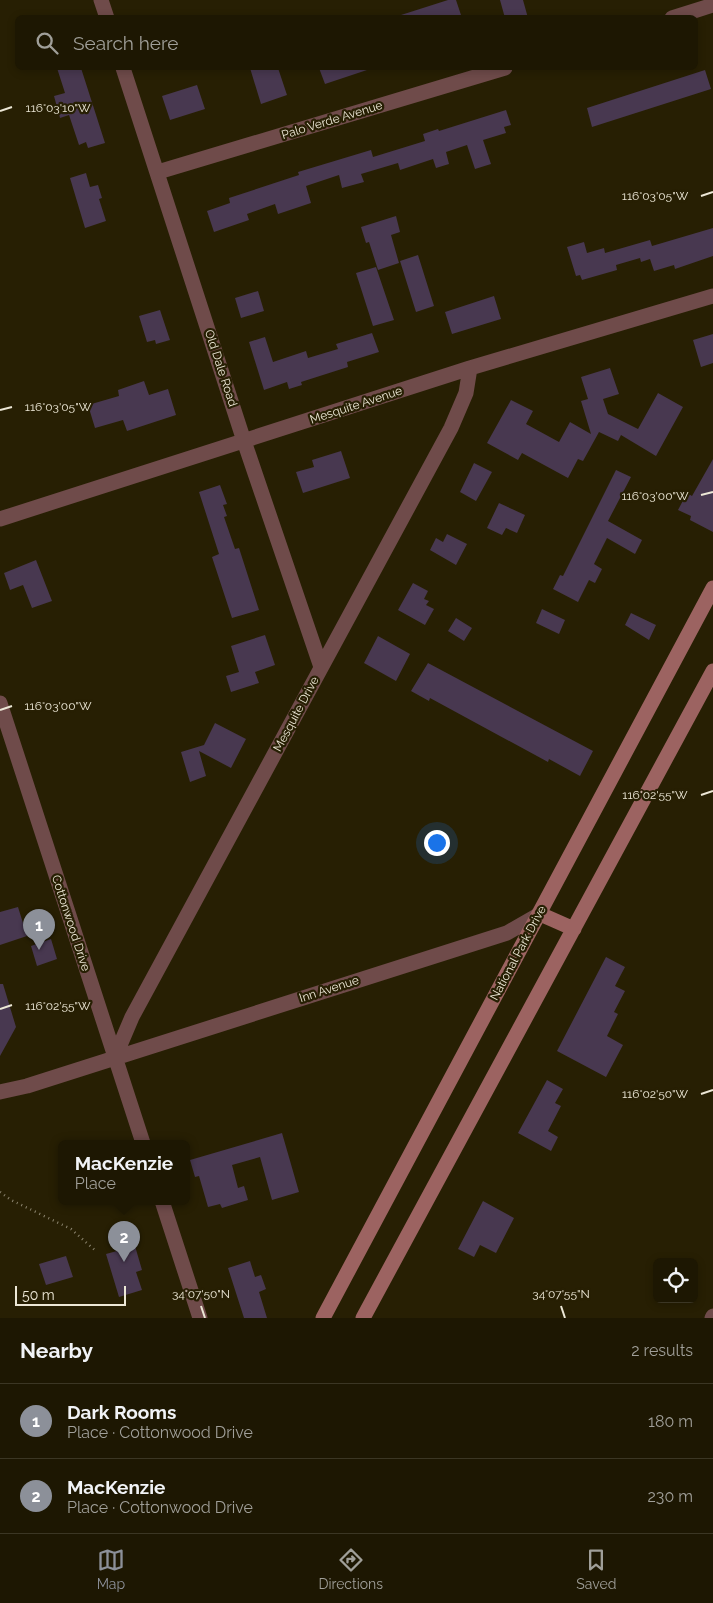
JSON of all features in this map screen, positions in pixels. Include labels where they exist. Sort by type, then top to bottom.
[{"type":"street","points":[[101,0],[106,15]]},
{"type":"street","points":[[681,15],[713,5]]},
{"type":"street","name":"Old Dale Road","points":[[124,70],[244,441],[321,668]]},
{"type":"street","name":"Palo Verde Avenue","points":[[158,172],[498,70]]},
{"type":"street","name":"Mesquite Avenue","points":[[0,518],[470,368],[713,296]]},
{"type":"street","name":"Mesquite Drive","points":[[115,1057],[136,1009],[451,428],[466,393],[470,368]]},
{"type":"street","name":"National Park Drive","points":[[323,1318],[713,588]]},
{"type":"street","points":[[363,1318],[713,671]]},
{"type":"street","name":"Cottonwood Drive","points":[[0,703],[142,1140]]},
{"type":"street","points":[[540,914],[574,929]]},
{"type":"street","name":"Inn Avenue","points":[[0,1092],[27,1086],[507,933],[540,914]]},
{"type":"street","points":[[163,1205],[200,1318]]},
{"type":"path","points":[[0,1192],[11,1200],[70,1229],[96,1252]]},
{"type":"building","points":[[448,0],[456,0],[461,15],[401,15]]},
{"type":"building","points":[[500,0],[523,0],[527,15],[504,15]]},
{"type":"building","points":[[58,70],[82,70],[105,143],[88,148],[86,142],[79,145],[69,115],[60,118],[54,96],[65,93]]},
{"type":"building","points":[[251,70],[279,70],[287,95],[261,104]]},
{"type":"building","points":[[320,70],[367,70],[325,84]]},
{"type":"building","points":[[705,70],[711,89],[592,127],[587,108]]},
{"type":"building","points":[[197,85],[205,109],[170,120],[162,96]]},
{"type":"building","points":[[506,110],[511,125],[504,127],[506,133],[483,140],[491,164],[475,169],[467,145],[446,152],[449,164],[436,168],[433,159],[400,170],[398,163],[361,174],[364,182],[342,188],[339,175],[306,186],[311,203],[278,214],[275,204],[247,214],[249,220],[214,232],[207,211],[230,203],[229,198],[299,175],[298,172],[371,150],[373,157],[425,141],[423,134],[438,129],[439,131]]},
{"type":"building","points":[[86,173],[90,187],[98,185],[102,198],[99,199],[106,221],[85,228],[70,178]]},
{"type":"building","points":[[396,216],[400,232],[391,235],[399,263],[378,270],[369,242],[366,243],[361,227]]},
{"type":"building","points":[[713,228],[713,256],[675,269],[674,265],[654,271],[650,259],[641,262],[640,258],[616,265],[617,270],[582,280],[580,275],[576,276],[567,247],[584,242],[587,253],[604,248],[605,253],[650,240],[652,246]]},
{"type":"building","points":[[418,255],[434,306],[416,312],[400,261]]},
{"type":"building","points":[[376,267],[394,320],[373,326],[356,273]]},
{"type":"building","points":[[258,291],[264,311],[241,318],[235,298]]},
{"type":"building","points":[[494,296],[501,319],[452,334],[445,312]]},
{"type":"building","points":[[160,310],[170,340],[156,344],[155,340],[147,342],[139,316]]},
{"type":"building","points":[[372,333],[379,352],[347,362],[348,367],[301,382],[302,385],[289,389],[287,382],[264,390],[249,342],[265,337],[273,362],[306,351],[308,358],[338,349],[336,344]]},
{"type":"building","points":[[713,334],[713,363],[701,367],[693,340]]},
{"type":"building","points":[[610,368],[619,394],[603,399],[608,414],[638,429],[658,393],[683,407],[656,456],[621,435],[618,441],[599,432],[583,461],[578,459],[568,478],[522,453],[518,460],[487,443],[511,400],[533,411],[526,424],[559,442],[570,422],[591,434],[581,401],[588,399],[581,377]]},
{"type":"building","points":[[144,381],[149,395],[168,389],[176,415],[127,431],[123,420],[95,428],[88,405],[119,396],[118,390]]},
{"type":"building","points":[[341,451],[350,478],[303,493],[296,472],[314,467],[312,460]]},
{"type":"building","points":[[713,459],[713,532],[690,520],[691,516],[678,510],[687,493],[692,496]]},
{"type":"building","points":[[474,463],[492,472],[476,501],[460,492]]},
{"type":"building","points":[[616,470],[631,477],[608,521],[642,540],[635,554],[607,538],[594,564],[602,569],[595,583],[589,580],[578,602],[553,589],[560,575],[563,576]]},
{"type":"building","points":[[220,485],[227,504],[223,505],[227,516],[224,517],[235,549],[239,548],[259,610],[232,618],[212,557],[219,554],[199,492]]},
{"type":"building","points":[[499,503],[525,515],[517,533],[506,528],[502,535],[487,528]]},
{"type":"building","points":[[447,534],[467,544],[456,565],[430,550],[436,538],[443,542]]},
{"type":"building","points":[[36,560],[52,601],[32,608],[23,585],[10,590],[4,573]]},
{"type":"building","points":[[413,583],[428,591],[424,599],[429,601],[426,605],[434,609],[425,625],[398,610]]},
{"type":"building","points":[[542,609],[565,620],[559,634],[536,623]]},
{"type":"building","points":[[631,613],[656,625],[649,640],[625,625]]},
{"type":"building","points":[[456,618],[472,628],[464,641],[448,631]]},
{"type":"building","points":[[265,635],[275,665],[255,672],[259,683],[231,692],[226,676],[239,672],[231,646]]},
{"type":"building","points":[[378,636],[410,654],[396,681],[364,663]]},
{"type":"building","points":[[428,663],[593,751],[580,776],[549,759],[548,762],[430,698],[429,701],[411,691]]},
{"type":"building","points":[[215,723],[246,739],[231,768],[199,751],[206,776],[190,782],[181,752],[204,745]]},
{"type":"building","points":[[18,907],[27,936],[0,945],[0,912]]},
{"type":"building","points":[[51,939],[57,959],[37,966],[31,946]]},
{"type":"building","points":[[606,957],[625,967],[615,986],[625,991],[614,1012],[618,1014],[607,1036],[623,1045],[606,1077],[557,1051]]},
{"type":"building","points":[[0,984],[3,984],[16,1027],[0,1056]]},
{"type":"building","points":[[547,1080],[563,1089],[555,1103],[561,1106],[548,1131],[558,1137],[551,1151],[518,1133]]},
{"type":"building","points":[[282,1133],[299,1192],[272,1200],[260,1157],[232,1165],[238,1188],[244,1186],[248,1200],[222,1208],[220,1204],[208,1207],[199,1176],[195,1177],[190,1160]]},
{"type":"building","points":[[483,1201],[514,1218],[496,1253],[480,1245],[474,1257],[458,1249]]},
{"type":"building","points":[[135,1246],[142,1270],[136,1272],[142,1290],[119,1297],[106,1254]]},
{"type":"building","points":[[66,1256],[73,1277],[46,1285],[39,1264]]},
{"type":"building","points":[[250,1261],[255,1277],[261,1275],[266,1289],[259,1292],[267,1318],[244,1318],[228,1268]]},
{"type":"place","name":"Dark Rooms","points":[[39,950]]},
{"type":"place","name":"MacKenzie","points":[[124,1262]]}]
